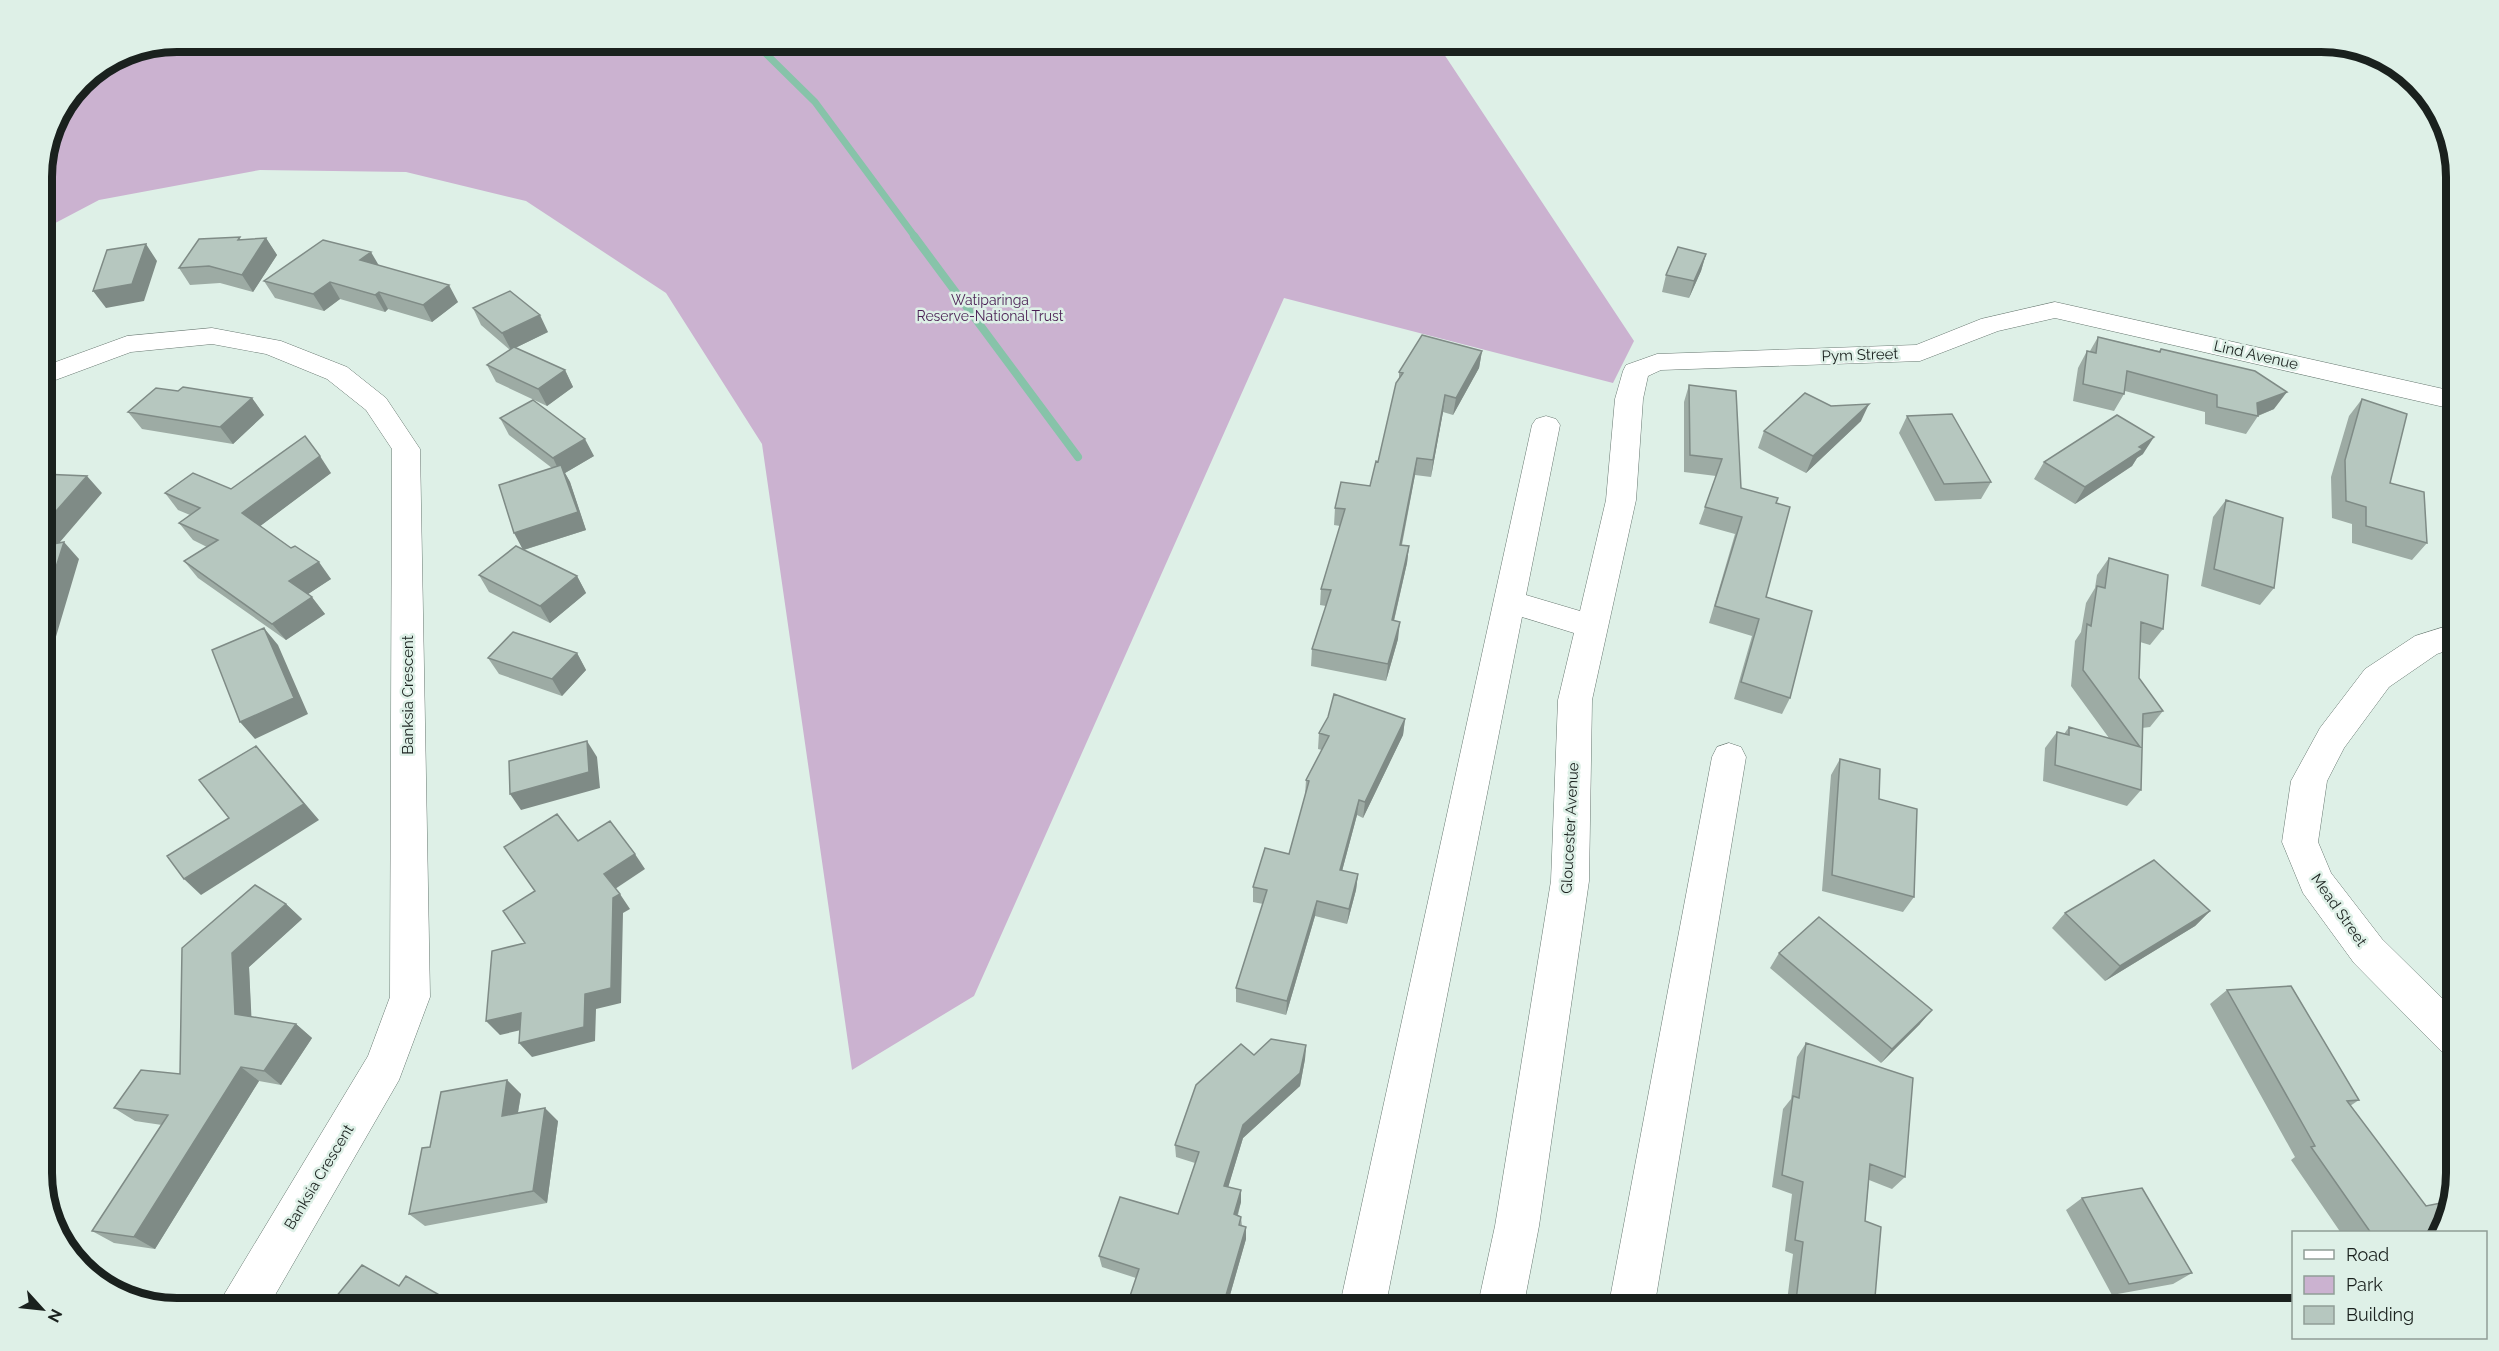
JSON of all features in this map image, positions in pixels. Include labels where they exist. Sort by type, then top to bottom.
[{"type":"street","name":"Pym Street","points":[[1657,362],[1920,353],[1990,325],[2055,310]]},
{"type":"street","name":"Lind Avenue","points":[[2055,310],[2446,399]]},
{"type":"street","name":"Banksia Crescent","points":[[53,373],[127,344],[212,336],[272,347],[337,373],[376,404],[406,449],[410,996],[385,1066],[248,1298]]},
{"type":"street","name":"Gloucester Avenue","points":[[1502,1298],[1517,1227],[1570,881],[1575,700],[1621,500],[1631,390],[1636,371],[1657,362]]},
{"type":"street","points":[[1364,1298],[1546,424]]},
{"type":"street","points":[[1510,602],[1592,627]]},
{"type":"street","name":"Mead Street","points":[[2446,639],[2426,645],[2377,678],[2332,738],[2309,781],[2300,842],[2316,882],[2368,951],[2446,1029]]},
{"type":"street","points":[[1633,1298],[1728,757]]},
{"type":"green space","name":"Watiparinga Reserve-National Trust","points":[[177,52],[1443,52],[1634,341],[1613,383],[1284,298],[974,996],[852,1070],[762,444],[666,293],[526,201],[406,172],[260,170],[99,200],[53,224],[53,169],[59,137],[65,122],[83,95],[101,78],[115,69],[137,59]]},
{"type":"building","points":[[240,237],[238,240],[266,238],[242,275],[209,266],[179,268],[199,239]]},
{"type":"building","points":[[323,240],[371,252],[360,260],[449,285],[423,305],[379,292],[375,295],[330,282],[313,294],[264,281]]},
{"type":"building","points":[[146,244],[132,284],[93,291],[107,250]]},
{"type":"building","points":[[1678,247],[1706,254],[1694,281],[1666,275]]},
{"type":"building","points":[[510,291],[540,315],[502,333],[473,308]]},
{"type":"building","points":[[1422,335],[1482,351],[1456,398],[1445,395],[1433,460],[1417,458],[1400,545],[1409,546],[1392,620],[1400,622],[1388,664],[1312,649],[1331,590],[1321,589],[1345,509],[1335,508],[1341,482],[1370,486],[1376,461],[1378,462],[1396,383],[1403,373],[1399,372]]},
{"type":"building","points":[[2098,337],[2255,371],[2287,392],[2257,403],[2258,416],[2217,407],[2217,395],[2127,371],[2124,394],[2083,384],[2087,351],[2096,353]]},
{"type":"building","points":[[514,347],[565,370],[538,389],[487,365]]},
{"type":"building","points":[[1689,385],[1736,391],[1741,488],[1778,498],[1776,503],[1790,507],[1766,597],[1812,611],[1790,698],[1741,682],[1759,619],[1715,606],[1742,517],[1705,507],[1722,459],[1690,455]]},
{"type":"building","points":[[183,387],[252,398],[220,427],[128,412],[156,388],[178,391]]},
{"type":"building","points":[[1805,393],[1831,406],[1869,404],[1813,456],[1764,431]]},
{"type":"building","points":[[2362,399],[2407,414],[2390,483],[2424,492],[2427,543],[2366,526],[2366,507],[2346,501],[2345,460]]},
{"type":"building","points":[[533,400],[585,439],[553,458],[500,418]]},
{"type":"building","points":[[1952,414],[1991,482],[1944,484],[1907,416]]},
{"type":"building","points":[[2117,415],[2154,437],[2139,447],[2143,449],[2085,487],[2044,462]]},
{"type":"building","points":[[305,436],[320,456],[242,513],[291,548],[295,546],[319,562],[289,581],[312,597],[272,624],[184,561],[218,540],[179,523],[200,508],[165,493],[193,473],[231,489]]},
{"type":"building","points":[[561,465],[578,512],[514,533],[499,485]]},
{"type":"building","points":[[53,474],[87,476],[53,515]]},
{"type":"building","points":[[2226,500],[2283,518],[2274,588],[2214,569]]},
{"type":"building","points":[[64,542],[53,576],[53,544]]},
{"type":"building","points":[[516,546],[577,576],[540,606],[479,575]]},
{"type":"building","points":[[2109,558],[2168,575],[2163,629],[2141,622],[2139,678],[2163,711],[2143,714],[2141,790],[2055,765],[2057,732],[2069,735],[2069,727],[2140,747],[2083,670],[2087,624],[2091,626],[2097,586],[2105,588]]},
{"type":"building","points":[[264,628],[294,698],[240,722],[212,650]]},
{"type":"building","points":[[513,632],[577,653],[552,679],[488,658]]},
{"type":"building","points":[[1334,694],[1405,719],[1365,802],[1359,800],[1340,870],[1358,874],[1349,909],[1317,901],[1287,1001],[1236,988],[1267,890],[1253,887],[1265,848],[1289,854],[1309,781],[1306,780],[1329,736],[1319,733],[1328,717]]},
{"type":"building","points":[[587,741],[589,772],[510,794],[509,761]]},
{"type":"building","points":[[256,746],[304,804],[184,879],[167,856],[229,818],[199,780]]},
{"type":"building","points":[[1840,759],[1880,769],[1879,799],[1917,809],[1914,897],[1832,875]]},
{"type":"building","points":[[557,814],[578,841],[610,821],[635,854],[604,874],[620,894],[613,898],[611,988],[585,994],[584,1027],[519,1043],[521,1013],[486,1021],[492,951],[525,943],[503,911],[535,891],[504,847]]},
{"type":"building","points":[[2154,860],[2210,911],[2120,966],[2065,913]]},
{"type":"building","points":[[255,885],[286,904],[232,953],[235,1014],[296,1024],[264,1071],[241,1067],[134,1237],[92,1231],[168,1115],[114,1108],[141,1070],[180,1074],[182,948]]},
{"type":"building","points":[[1819,917],[1932,1010],[1892,1049],[1779,953]]},
{"type":"building","points":[[2291,986],[2359,1100],[2347,1101],[2426,1206],[2443,1203],[2433,1231],[2370,1231],[2311,1147],[2315,1146],[2227,990]]},
{"type":"building","points":[[1271,1039],[1306,1045],[1300,1073],[1243,1125],[1224,1186],[1241,1190],[1234,1214],[1241,1217],[1239,1225],[1246,1227],[1225,1298],[1129,1298],[1139,1269],[1099,1256],[1120,1197],[1178,1214],[1199,1152],[1175,1145],[1196,1085],[1241,1044],[1254,1055]]},
{"type":"building","points":[[1806,1043],[1913,1078],[1905,1177],[1870,1164],[1865,1221],[1881,1227],[1875,1298],[1796,1298],[1803,1242],[1795,1240],[1803,1182],[1782,1175],[1793,1096],[1799,1098]]},
{"type":"building","points":[[507,1080],[502,1116],[545,1108],[533,1191],[409,1214],[422,1148],[430,1147],[441,1092]]},
{"type":"building","points":[[2142,1188],[2192,1273],[2129,1284],[2082,1198]]},
{"type":"building","points":[[362,1265],[399,1286],[406,1276],[445,1298],[335,1298]]},
{"type":"waterway","points":[[764,52],[815,102],[915,237]]},
{"type":"waterway","points":[[914,236],[1078,457]]}]
